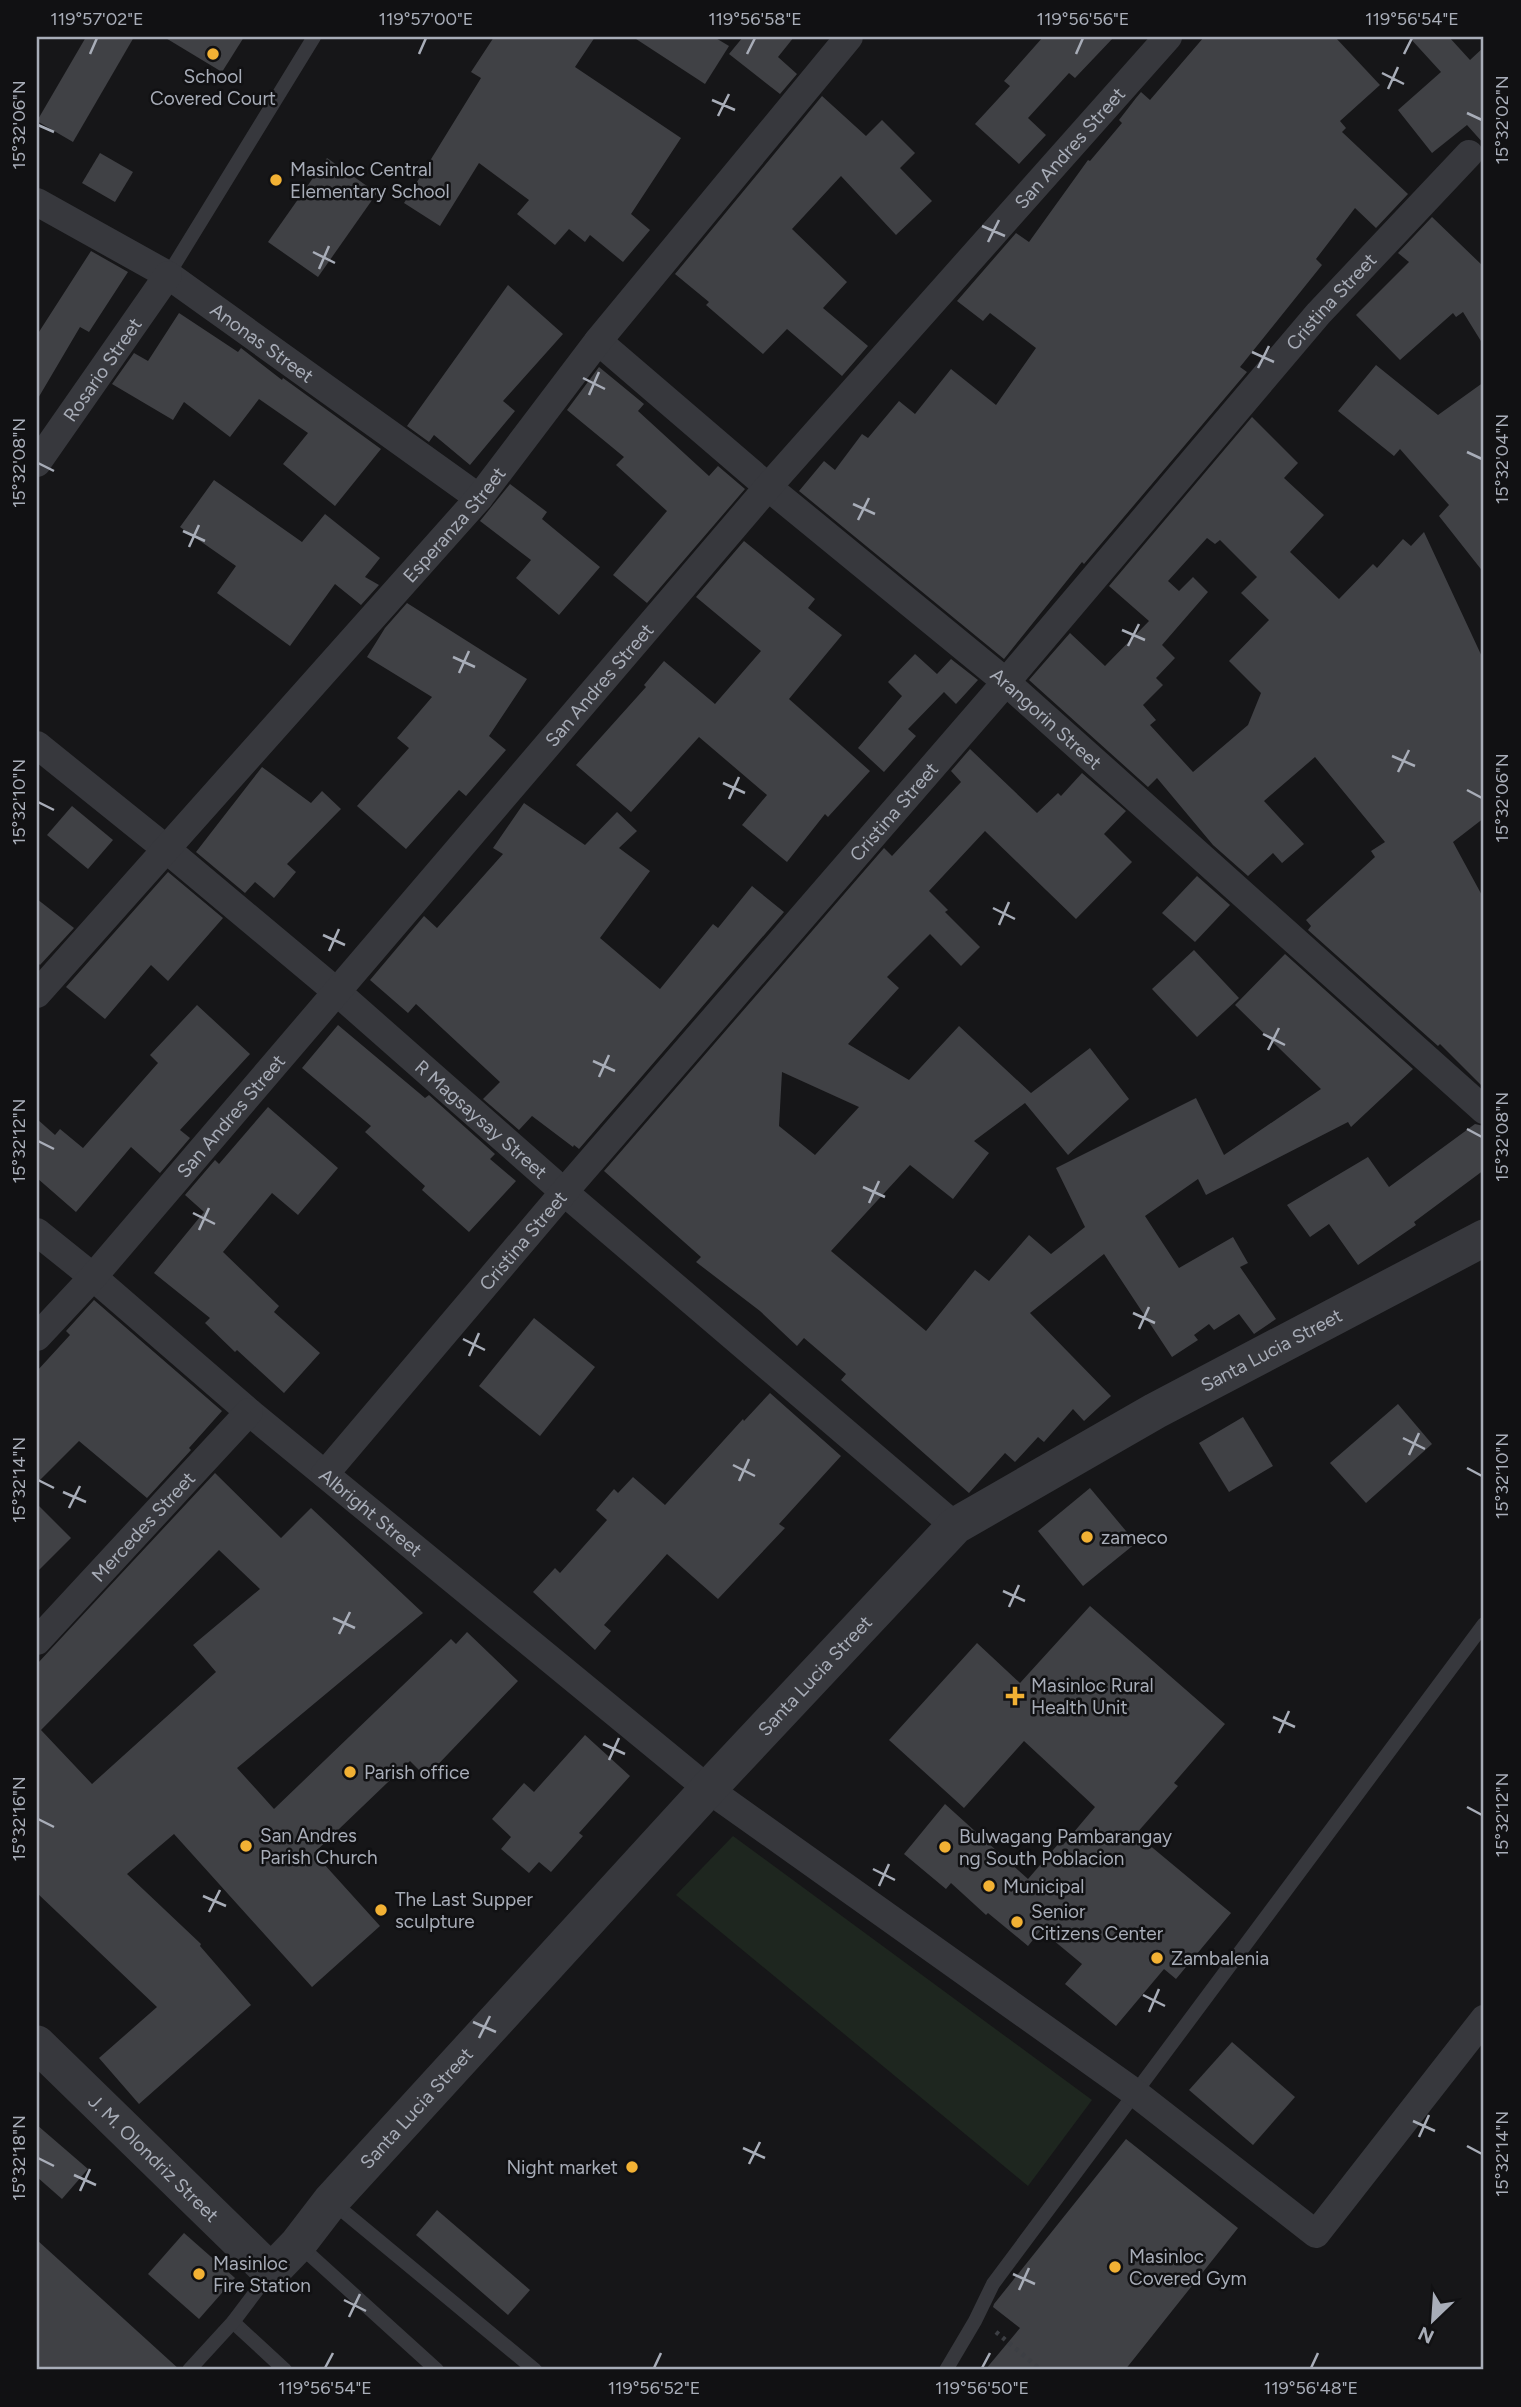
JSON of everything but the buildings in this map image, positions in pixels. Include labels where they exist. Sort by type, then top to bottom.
[{"type":"street","name":"Esperanza Street","points":[[37,994],[479,498],[598,341],[849,37]]},
{"type":"street","name":"San Andres Street","points":[[37,1337],[93,1277],[768,486],[1168,37]]},
{"type":"street","name":"Cristina Street","points":[[324,1474],[564,1192],[1006,682],[1318,314],[1468,154]]},
{"type":"street","name":"Anonas Street","points":[[37,202],[168,275],[479,498]]},
{"type":"street","name":"Rosario Street","points":[[37,463],[168,275]]},
{"type":"street","name":"Arangorin Street","points":[[598,341],[768,486],[1006,682],[1484,1110]]},
{"type":"street","name":"R Magsaysay Street","points":[[37,745],[337,992],[564,1192],[955,1526]]},
{"type":"street","name":"Albright Street","points":[[37,1232],[249,1412],[708,1790],[1134,2092],[1316,2234],[1484,2018]]},
{"type":"street","name":"Santa Lucia Street","points":[[271,2272],[298,2244],[331,2201],[708,1790],[955,1526],[1155,1411],[1484,1238]]},
{"type":"street","name":"Mercedes Street","points":[[37,1641],[249,1412]]},
{"type":"street","name":"J. M. Olondriz Street","points":[[40,2054],[271,2272]]},
{"type":"lane","points":[[168,275],[314,37]]},
{"type":"lane","points":[[946,2370],[993,2284],[1484,1624]]},
{"type":"lane","points":[[331,2201],[535,2370]]},
{"type":"lane","points":[[298,2244],[437,2370]]},
{"type":"lane","points":[[189,2370],[233,2322],[271,2272]]},
{"type":"lane","points":[[233,2322],[285,2370]]},
{"type":"path","points":[[977,2316],[1041,2370]]},
{"type":"shaded area","points":[[733,1836],[1092,2100],[1028,2186],[676,1895]]},
{"type":"place","name":"School Covered Court","points":[[213,54]]},
{"type":"place","name":"Masinloc Central Elementary School","points":[[276,180]]},
{"type":"place","name":"zameco","points":[[1087,1537]]},
{"type":"place","name":"Masinloc Rural Health Unit","points":[[1015,1696]]},
{"type":"place","name":"Parish office","points":[[350,1772]]},
{"type":"place","name":"San Andres Parish Church","points":[[246,1846]]},
{"type":"place","name":"Bulwagang Pambarangay ng South Poblacion","points":[[945,1847]]},
{"type":"place","name":"Municipal","points":[[989,1886]]},
{"type":"place","name":"The Last Supper sculpture","points":[[381,1910]]},
{"type":"place","name":"Senior Citizens Center","points":[[1017,1922]]},
{"type":"place","name":"Zambalenia","points":[[1157,1958]]},
{"type":"place","name":"Night market","points":[[632,2167]]},
{"type":"place","name":"Masinloc Covered Gym","points":[[1115,2267]]},
{"type":"place","name":"Masinloc Fire Station","points":[[199,2274]]}]
